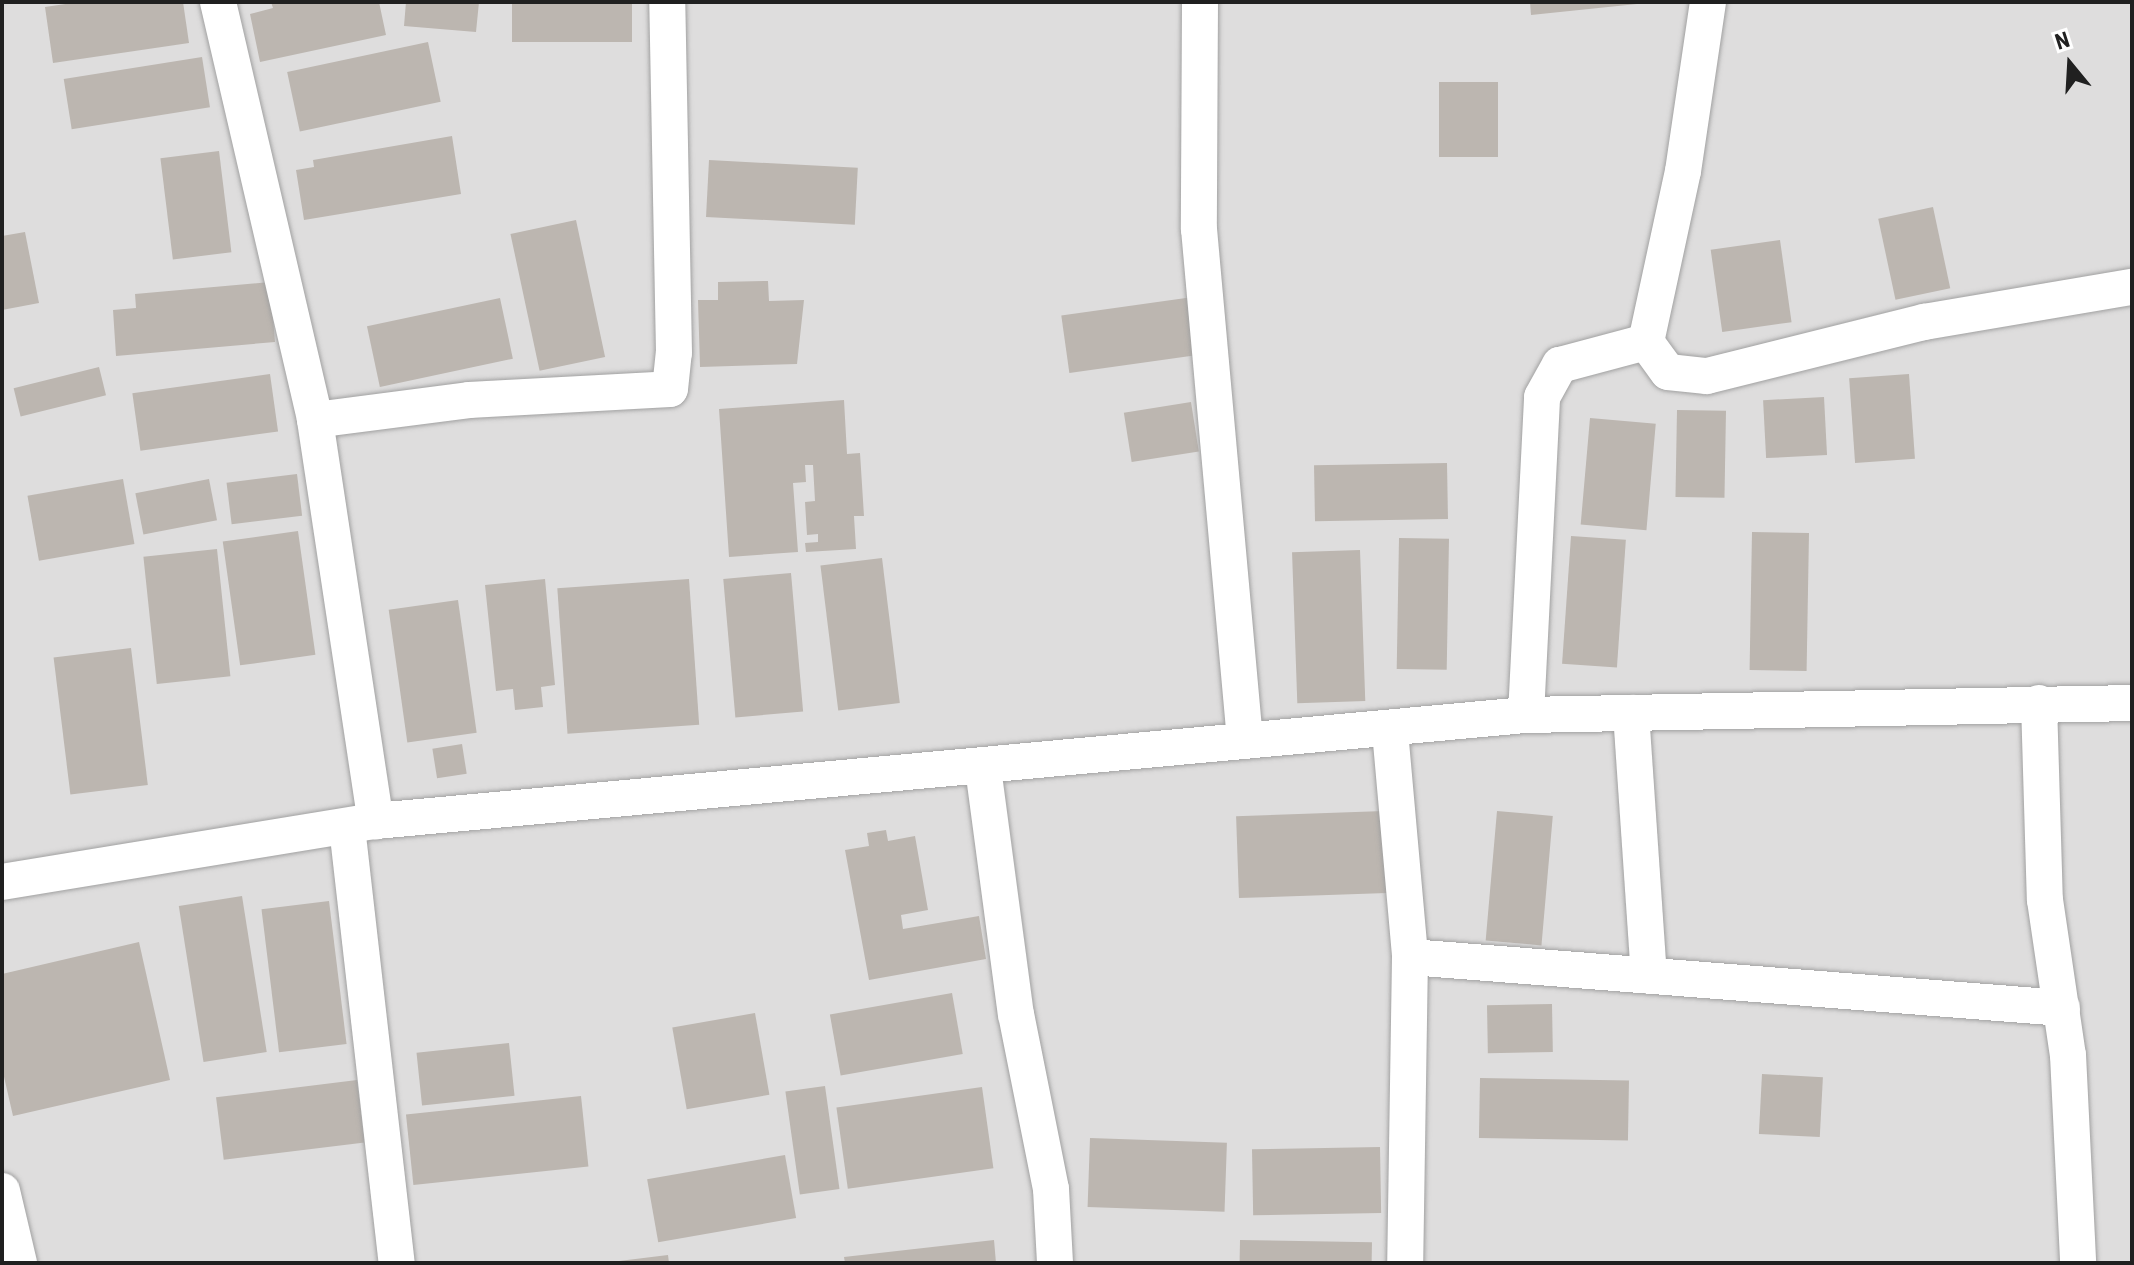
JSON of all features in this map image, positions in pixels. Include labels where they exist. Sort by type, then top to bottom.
[{"type":"street","points":[[218,2],[315,420],[361,824],[397,1263]]},
{"type":"street","points":[[315,420],[469,400],[670,389],[674,353],[667,2]]},
{"type":"street","points":[[1200,2],[1199,229],[1245,740]]},
{"type":"street","points":[[1708,2],[1683,171],[1646,342],[1668,372],[1707,376],[1924,322],[2132,287]]},
{"type":"street","points":[[1526,715],[1542,397],[1560,365],[1646,342]]},
{"type":"street","points":[[2039,703],[2045,900],[2062,1008],[2078,1263]]},
{"type":"street","points":[[2,882],[361,824],[983,768],[1245,740],[1390,731],[1526,715],[2132,703]]},
{"type":"street","points":[[1631,713],[1649,975]]},
{"type":"street","points":[[1390,731],[1410,957],[1405,1263]]},
{"type":"street","points":[[983,768],[1016,1014],[1051,1189],[1055,1263]]},
{"type":"street","points":[[1410,957],[2062,1008]]},
{"type":"street","points":[[2,1191],[19,1263]]},
{"type":"shaded area","points":[[2,2],[2132,2],[2132,1263],[2,1263]]},
{"type":"building","points":[[79,2],[183,2],[189,43],[53,63],[45,7]]},
{"type":"building","points":[[271,2],[379,2],[386,35],[260,62],[250,14],[273,8]]},
{"type":"building","points":[[406,2],[479,2],[476,32],[404,26]]},
{"type":"building","points":[[512,2],[632,2],[632,42],[512,42]]},
{"type":"building","points":[[1530,2],[1637,2],[1637,4],[1531,15]]},
{"type":"building","points":[[428,42],[441,102],[300,132],[287,72]]},
{"type":"building","points":[[202,57],[210,107],[72,129],[64,79]]},
{"type":"building","points":[[1439,82],[1498,82],[1498,157],[1439,157]]},
{"type":"building","points":[[452,136],[461,194],[304,220],[296,170],[314,167],[313,160]]},
{"type":"building","points":[[219,151],[231,252],[173,259],[160,158]]},
{"type":"building","points":[[709,160],[858,168],[855,225],[706,217]]},
{"type":"building","points":[[1933,207],[1950,288],[1895,300],[1878,219]]},
{"type":"building","points":[[576,220],[605,357],[540,371],[510,234]]},
{"type":"building","points":[[25,232],[39,303],[2,310],[2,236]]},
{"type":"building","points":[[1780,240],[1792,322],[1722,332],[1711,250]]},
{"type":"building","points":[[768,281],[769,301],[804,300],[797,364],[700,367],[698,300],[718,300],[718,282]]},
{"type":"building","points":[[270,282],[275,342],[116,356],[113,310],[136,308],[135,294]]},
{"type":"building","points":[[1193,297],[1201,354],[1069,373],[1061,316]]},
{"type":"building","points":[[500,298],[513,359],[380,387],[367,326]]},
{"type":"building","points":[[99,367],[106,395],[21,416],[14,388]]},
{"type":"building","points":[[270,374],[278,431],[140,451],[132,393]]},
{"type":"building","points":[[1909,374],[1915,459],[1855,463],[1849,378]]},
{"type":"building","points":[[1824,397],[1827,455],[1766,458],[1763,400]]},
{"type":"building","points":[[844,400],[847,454],[860,453],[864,516],[854,516],[856,549],[806,552],[805,543],[818,542],[818,534],[807,535],[805,502],[815,501],[813,465],[805,465],[806,482],[793,483],[798,552],[729,557],[719,409]]},
{"type":"building","points":[[1191,402],[1199,451],[1132,462],[1124,413]]},
{"type":"building","points":[[1677,410],[1726,411],[1724,498],[1675,497]]},
{"type":"building","points":[[1590,418],[1656,424],[1646,530],[1581,525]]},
{"type":"building","points":[[1447,463],[1448,519],[1315,521],[1314,465]]},
{"type":"building","points":[[297,474],[302,516],[232,524],[227,483]]},
{"type":"building","points":[[123,479],[134,544],[39,561],[27,496]]},
{"type":"building","points":[[209,479],[217,520],[143,535],[135,493]]},
{"type":"building","points":[[298,531],[315,655],[240,665],[223,542]]},
{"type":"building","points":[[1752,532],[1809,533],[1807,671],[1750,670]]},
{"type":"building","points":[[1571,536],[1626,540],[1617,668],[1562,664]]},
{"type":"building","points":[[1399,538],[1449,539],[1447,670],[1397,669]]},
{"type":"building","points":[[217,549],[230,676],[157,684],[143,557]]},
{"type":"building","points":[[1360,550],[1365,701],[1297,703],[1292,552]]},
{"type":"building","points":[[882,558],[900,703],[838,710],[820,566]]},
{"type":"building","points":[[791,573],[803,711],[735,717],[723,579]]},
{"type":"building","points":[[545,579],[555,685],[541,687],[543,707],[515,710],[513,689],[496,691],[485,585]]},
{"type":"building","points":[[689,579],[699,725],[568,734],[557,588]]},
{"type":"building","points":[[458,600],[477,733],[407,742],[389,610]]},
{"type":"building","points":[[131,648],[148,785],[70,794],[54,658]]},
{"type":"building","points":[[462,744],[467,774],[437,778],[432,749]]},
{"type":"building","points":[[1384,811],[1387,893],[1239,898],[1236,816]]},
{"type":"building","points":[[1497,811],[1553,816],[1541,945],[1486,941]]},
{"type":"building","points":[[886,830],[888,841],[915,836],[928,910],[901,915],[903,929],[979,916],[986,959],[869,980],[845,850],[869,846],[867,833]]},
{"type":"building","points":[[242,896],[267,1052],[204,1062],[179,906]]},
{"type":"building","points":[[329,901],[347,1044],[279,1052],[262,909]]},
{"type":"building","points":[[139,942],[170,1080],[13,1116],[2,1068],[2,974]]},
{"type":"building","points":[[952,993],[963,1054],[841,1076],[830,1015]]},
{"type":"building","points":[[1552,1004],[1553,1052],[1488,1053],[1487,1005]]},
{"type":"building","points":[[755,1013],[769,1095],[687,1109],[672,1028]]},
{"type":"building","points":[[509,1043],[515,1096],[422,1105],[417,1053]]},
{"type":"building","points":[[1762,1074],[1823,1077],[1820,1137],[1759,1134]]},
{"type":"building","points":[[1480,1078],[1629,1081],[1628,1141],[1479,1138]]},
{"type":"building","points":[[357,1080],[365,1143],[224,1160],[216,1097]]},
{"type":"building","points":[[825,1086],[839,1189],[800,1195],[785,1092]]},
{"type":"building","points":[[982,1087],[993,1168],[848,1189],[836,1107]]},
{"type":"building","points":[[581,1096],[588,1167],[413,1185],[406,1114]]},
{"type":"building","points":[[1090,1138],[1227,1143],[1225,1212],[1088,1207]]},
{"type":"building","points":[[1380,1147],[1381,1213],[1253,1215],[1252,1149]]},
{"type":"building","points":[[785,1155],[796,1218],[658,1242],[647,1179]]},
{"type":"building","points":[[994,1240],[996,1263],[845,1263],[844,1257]]},
{"type":"building","points":[[1240,1240],[1372,1242],[1372,1263],[1240,1263]]},
{"type":"building","points":[[668,1255],[669,1263],[619,1263],[619,1261]]}]
